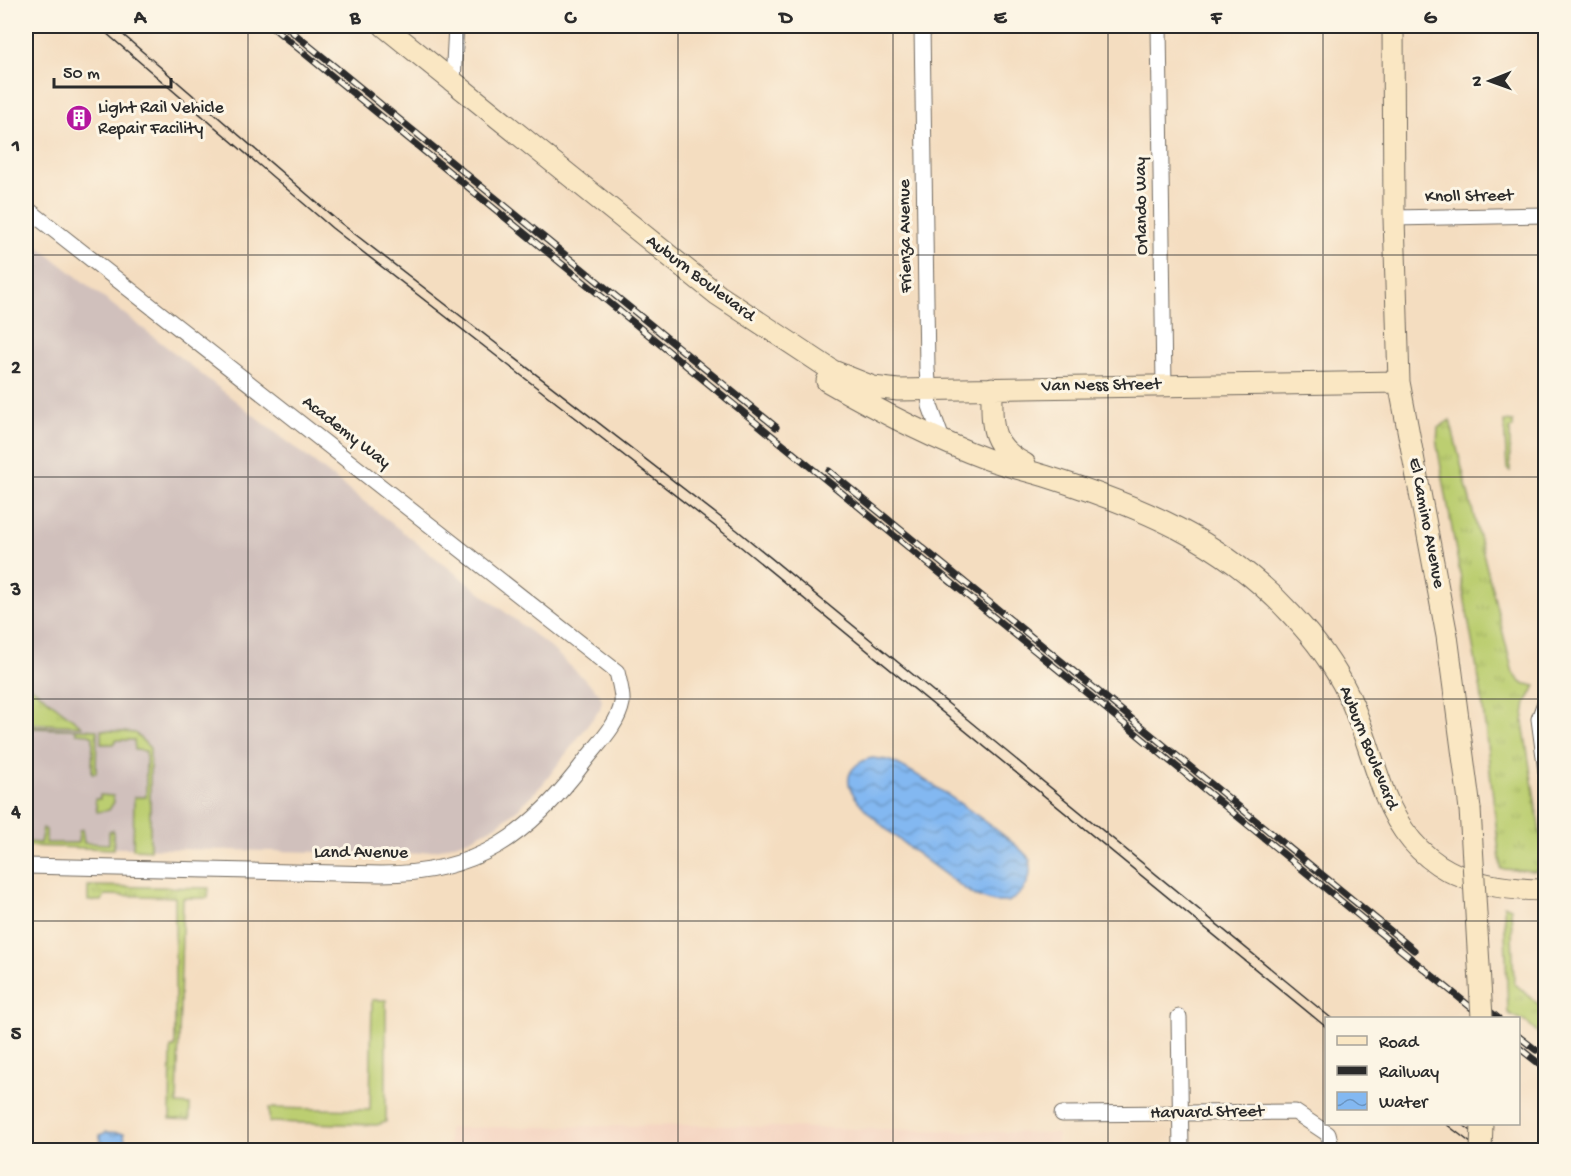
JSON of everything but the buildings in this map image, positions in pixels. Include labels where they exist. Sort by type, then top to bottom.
[{"type":"street","name":"Auburn Boulevard","points":[[384,26],[663,253],[718,295],[810,357],[823,379],[897,421],[944,442],[989,460],[1047,476],[1186,531],[1232,561],[1274,596],[1311,637],[1339,677],[1362,728],[1386,795],[1404,831],[1420,849],[1464,880],[1483,886],[1545,890]]},
{"type":"street","points":[[453,82],[456,26]]},
{"type":"street","name":"Frienza Avenue","points":[[922,26],[928,389],[933,420],[944,442]]},
{"type":"street","name":"Orlando Way","points":[[1159,26],[1164,386]]},
{"type":"street","name":"El Camino Avenue","points":[[1393,26],[1394,218],[1399,382],[1447,636],[1470,809],[1482,1017]]},
{"type":"street","name":"Academy Way","points":[[26,208],[617,672],[622,702]]},
{"type":"street","name":"Knoll Street","points":[[1394,218],[1545,215]]},
{"type":"street","name":"Van Ness Street","points":[[810,357],[849,379],[873,387],[928,389],[1399,382]]},
{"type":"street","name":"Auburn Boulevard","points":[[992,388],[993,430],[1000,445],[1011,457],[1047,476]]},
{"type":"street","points":[[1545,700],[1539,719],[1545,772]]},
{"type":"street","name":"Land Avenue","points":[[26,866],[381,874],[440,869],[498,847],[535,820],[568,784],[602,740],[614,722],[622,702]]},
{"type":"street","points":[[1179,1017],[1181,1150]]},
{"type":"street","name":"Harvard Street","points":[[1062,1114],[1296,1112],[1328,1134],[1332,1150]]},
{"type":"street","points":[[1481,1150],[1482,1125]]},
{"type":"shaded area","points":[[26,237],[551,648],[599,693],[602,700],[600,709],[543,784],[519,808],[497,825],[472,838],[440,849],[412,854],[26,846]]},
{"type":"shaded area","points":[[690,1125],[1057,1133],[1057,1150],[449,1150],[448,1128]]},
{"type":"green space","points":[[1450,420],[1513,673],[1522,683],[1536,686],[1526,702],[1523,722],[1544,858],[1543,865],[1535,871],[1501,869],[1481,691],[1437,445],[1438,428]]},
{"type":"green space","points":[[1504,421],[1513,422],[1513,428],[1510,429],[1510,471],[1507,469]]},
{"type":"green space","points":[[30,686],[82,726],[26,723],[26,691]]},
{"type":"green space","points":[[26,726],[97,730],[96,773],[92,773],[93,737],[89,734],[76,733],[76,729],[26,728]]},
{"type":"green space","points":[[101,730],[135,733],[150,748],[150,850],[133,849],[134,797],[146,797],[146,751],[135,750],[134,740],[116,740],[113,744],[101,744]]},
{"type":"green space","points":[[100,795],[113,796],[114,802],[109,810],[97,812],[95,799],[100,799]]},
{"type":"green space","points":[[43,828],[46,830],[46,843],[78,843],[79,831],[82,829],[84,843],[109,844],[109,832],[113,830],[114,849],[26,846],[26,842],[40,843]]},
{"type":"green space","points":[[88,886],[209,888],[208,898],[183,898],[177,1104],[190,1105],[190,1120],[170,1119],[171,1047],[175,1047],[175,897],[105,895],[102,901],[88,901]]},
{"type":"green space","points":[[1504,905],[1511,908],[1514,983],[1545,1010],[1545,1040],[1520,1017],[1508,1013]]},
{"type":"green space","points":[[372,1000],[386,1000],[386,1122],[377,1125],[269,1122],[269,1108],[370,1110]]},
{"type":"water","points":[[872,758],[890,761],[920,777],[964,806],[1022,851],[1030,860],[1029,879],[1023,890],[1008,902],[994,902],[973,895],[888,831],[859,802],[849,784],[850,773],[853,769],[861,762]]},
{"type":"water","points":[[106,1132],[124,1133],[125,1142],[122,1145],[105,1144],[100,1141],[100,1135]]},
{"type":"tram line","points":[[98,26],[332,228],[730,538],[1325,1026]]},
{"type":"tram line","points":[[113,26],[338,221],[737,530],[1330,1017]]},
{"type":"tram line","points":[[1447,1125],[1480,1150]]},
{"type":"tram line","points":[[1463,1125],[1496,1150]]},
{"type":"railway","points":[[271,26],[1483,1017]]},
{"type":"railway","points":[[285,26],[776,427]]},
{"type":"railway","points":[[829,471],[1414,950]]},
{"type":"railway","points":[[1479,1003],[1497,1017]]},
{"type":"railway","points":[[1520,1038],[1536,1050]]},
{"type":"railway","points":[[1520,1049],[1546,1069]]},
{"type":"place","name":"Light Rail Vehicle Repair Facility","points":[[79,118]]}]
